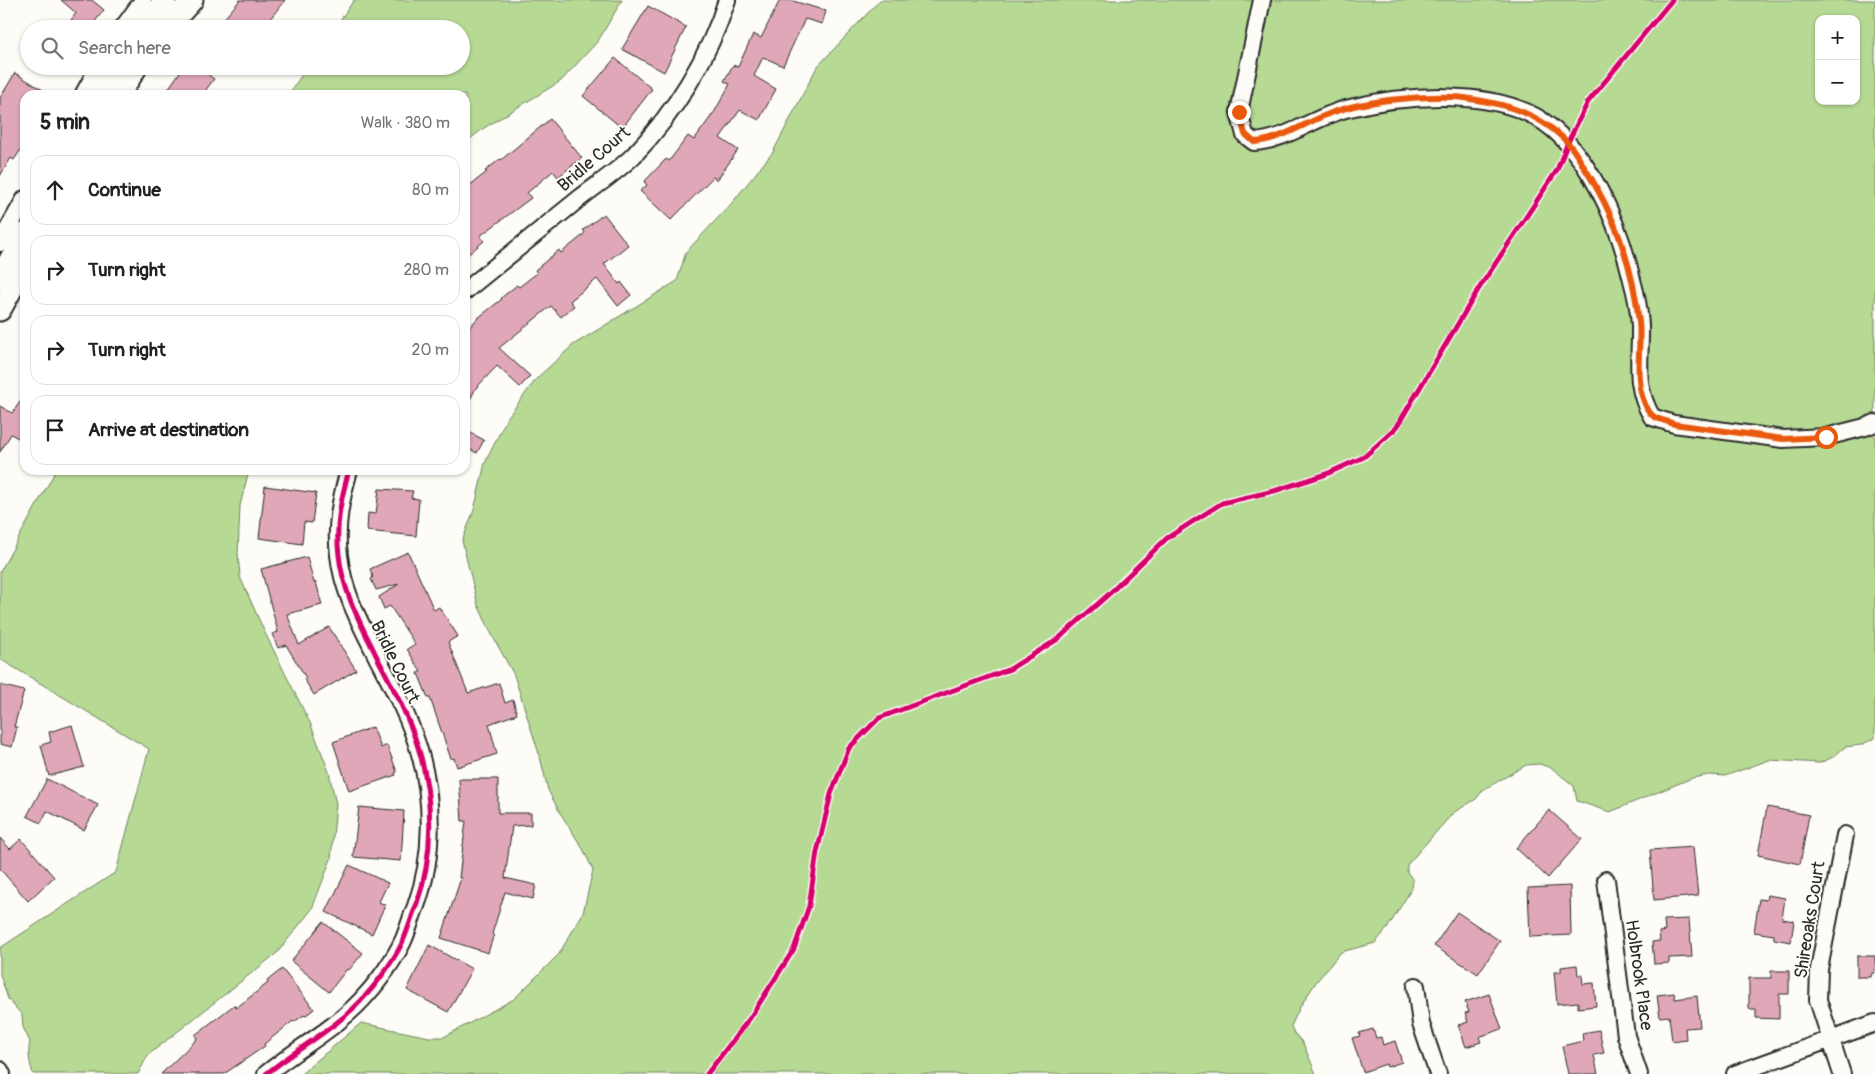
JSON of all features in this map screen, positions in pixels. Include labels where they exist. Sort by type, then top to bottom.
[{"type":"main road","points":[[150,20],[165,0]]},
{"type":"main road","points":[[174,20],[192,0]]},
{"type":"main road","points":[[105,90],[113,75]]},
{"type":"main road","points":[[122,90],[131,75]]},
{"type":"main road","points":[[0,278],[20,242]]},
{"type":"main road","points":[[0,310],[20,274]]},
{"type":"street","points":[[129,20],[144,0]]},
{"type":"street","name":"Bridle Court","points":[[470,287],[632,156],[657,128],[687,86],[705,55],[727,0]]},
{"type":"street","points":[[1262,0],[1239,112],[1245,134],[1254,142],[1262,142],[1280,136],[1331,113],[1390,100],[1456,96],[1503,104],[1536,117],[1561,136],[1574,151],[1593,180],[1618,232],[1632,280],[1640,324],[1638,372],[1641,393],[1645,406],[1652,417],[1674,424],[1783,439],[1826,437],[1875,423]]},
{"type":"street","points":[[86,90],[94,75]]},
{"type":"street","points":[[0,243],[20,208]]},
{"type":"street","name":"Bridle Court","points":[[266,1074],[348,1014],[368,994],[402,942],[424,884],[430,837],[430,809],[418,748],[396,693],[352,607],[339,555],[337,526],[339,505],[348,475]]},
{"type":"street","name":"Shireoaks Court","points":[[1842,1074],[1818,1000],[1819,969],[1845,835]]},
{"type":"street","name":"Holbrook Place","points":[[1606,880],[1626,1036],[1639,1074]]},
{"type":"street","points":[[1416,986],[1421,1024],[1438,1074]]},
{"type":"street","points":[[1735,1074],[1875,1023]]},
{"type":"street","points":[[0,1070],[2,1074]]},
{"type":"green space","points":[[354,0],[622,0],[598,41],[561,81],[484,128],[470,139],[470,90],[291,90],[302,75],[470,75],[470,20],[340,20]]},
{"type":"green space","points":[[880,0],[1875,0],[1875,738],[1861,745],[1845,747],[1833,757],[1820,763],[1769,760],[1725,776],[1709,775],[1692,778],[1610,812],[1577,801],[1574,786],[1553,769],[1540,764],[1526,765],[1483,790],[1476,799],[1453,813],[1407,865],[1407,872],[1413,880],[1412,888],[1387,929],[1375,943],[1341,952],[1316,982],[1300,1007],[1291,1026],[1294,1033],[1303,1043],[1316,1074],[301,1074],[361,1023],[429,1037],[444,1037],[514,999],[559,954],[583,913],[593,870],[583,849],[548,790],[540,757],[514,675],[478,605],[462,541],[474,510],[485,463],[507,418],[537,378],[573,345],[677,281],[686,252],[731,204],[773,152],[817,67]]},
{"type":"green space","points":[[53,475],[248,475],[240,506],[238,554],[240,577],[265,633],[311,725],[329,772],[336,804],[331,859],[312,909],[277,953],[148,1055],[138,1074],[33,1074],[29,1054],[30,1042],[23,1027],[22,1015],[8,999],[0,975],[0,948],[116,872],[149,749],[0,659],[0,572]]},
{"type":"building","points":[[61,0],[92,0],[104,10],[96,20],[71,20],[76,13]]},
{"type":"building","points":[[240,0],[285,0],[269,20],[223,20]]},
{"type":"building","points":[[780,0],[790,0],[826,11],[822,24],[805,19],[783,66],[763,57],[754,76],[776,89],[759,120],[740,110],[720,138],[738,150],[717,180],[713,177],[671,220],[640,191],[647,185],[644,182],[666,159],[669,161],[688,136],[694,140],[715,111],[730,84],[724,81],[733,65],[738,67],[753,34],[761,38]]},
{"type":"building","points":[[648,6],[686,27],[664,72],[622,49]]},
{"type":"building","points":[[615,58],[652,89],[622,128],[583,96]]},
{"type":"building","points":[[15,73],[43,90],[20,90],[20,151],[14,160],[11,158],[0,176],[0,98]]},
{"type":"building","points":[[178,75],[208,75],[214,79],[206,90],[167,90]]},
{"type":"building","points":[[550,119],[582,158],[558,177],[553,171],[527,193],[531,198],[480,236],[484,241],[470,253],[470,185],[487,172],[485,171]]},
{"type":"building","points":[[604,214],[628,245],[604,264],[619,284],[621,282],[631,295],[618,306],[597,279],[570,301],[574,306],[561,317],[551,306],[499,348],[530,376],[520,387],[497,366],[476,388],[470,399],[470,327],[517,285],[519,287],[537,273],[535,270],[559,250],[561,253],[582,236],[585,232],[583,230]]},
{"type":"building","points":[[20,402],[20,435],[18,438],[11,434],[0,452],[0,406],[12,413]]},
{"type":"building","points":[[470,433],[484,440],[477,453],[470,450]]},
{"type":"building","points":[[265,486],[316,493],[312,523],[304,522],[302,544],[259,538]]},
{"type":"building","points":[[379,489],[413,491],[411,498],[419,499],[416,536],[367,531],[368,513],[376,514]]},
{"type":"building","points":[[408,552],[434,610],[439,607],[458,636],[448,642],[468,693],[499,683],[505,703],[513,700],[517,714],[489,724],[497,754],[457,767],[454,758],[451,759],[430,698],[428,698],[418,673],[421,672],[407,649],[415,644],[390,606],[384,609],[379,597],[399,584],[376,590],[371,579],[373,577],[370,569]]},
{"type":"building","points":[[307,557],[322,605],[287,614],[299,645],[329,627],[356,670],[314,695],[286,645],[278,648],[272,634],[278,632],[261,569]]},
{"type":"building","points":[[0,685],[24,691],[14,727],[17,727],[12,747],[0,744]]},
{"type":"building","points":[[72,725],[84,767],[49,776],[41,745],[51,742],[49,732]]},
{"type":"building","points":[[373,727],[381,748],[387,745],[397,772],[395,773],[396,775],[349,791],[333,742]]},
{"type":"building","points":[[47,779],[98,805],[84,830],[47,811],[41,823],[27,816]]},
{"type":"building","points":[[459,779],[498,779],[498,813],[531,813],[531,825],[512,826],[505,878],[536,885],[533,899],[505,892],[488,953],[441,938],[461,878],[459,878],[466,821],[462,821]]},
{"type":"building","points":[[359,807],[404,811],[401,861],[353,857]]},
{"type":"building","points":[[1767,807],[1809,815],[1800,864],[1758,855]]},
{"type":"building","points":[[1549,810],[1582,839],[1548,878],[1516,848]]},
{"type":"building","points":[[0,838],[10,849],[21,839],[54,877],[28,901],[0,869]]},
{"type":"building","points":[[1693,847],[1698,896],[1654,900],[1650,850]]},
{"type":"building","points":[[349,865],[388,883],[379,902],[385,905],[372,934],[326,912]]},
{"type":"building","points":[[1570,886],[1571,935],[1530,937],[1528,888]]},
{"type":"building","points":[[1767,895],[1785,898],[1782,919],[1794,921],[1791,942],[1774,939],[1774,935],[1754,932],[1759,899],[1766,900]]},
{"type":"building","points":[[1457,912],[1500,941],[1478,974],[1434,946]]},
{"type":"building","points":[[1689,919],[1692,957],[1669,958],[1669,963],[1654,964],[1652,942],[1660,941],[1659,932],[1665,931],[1664,920]]},
{"type":"building","points":[[323,922],[363,953],[349,970],[347,969],[329,992],[291,961]]},
{"type":"building","points":[[429,945],[472,969],[448,1012],[407,990]]},
{"type":"building","points":[[1857,956],[1875,956],[1875,973],[1872,973],[1871,977],[1857,977]]},
{"type":"building","points":[[1577,965],[1578,975],[1582,975],[1583,984],[1594,983],[1596,1006],[1578,1008],[1578,1002],[1557,1004],[1554,972],[1561,972],[1561,967]]},
{"type":"building","points":[[282,969],[314,1009],[305,1016],[293,1021],[264,1044],[265,1046],[224,1074],[161,1074],[197,1039],[195,1035],[234,1005],[236,1008],[268,983],[267,981]]},
{"type":"building","points":[[1771,971],[1789,971],[1789,994],[1779,994],[1779,1019],[1756,1018],[1756,1009],[1749,1009],[1749,978],[1771,978]]},
{"type":"building","points":[[1674,993],[1675,999],[1697,996],[1700,1027],[1685,1028],[1686,1039],[1672,1041],[1669,1016],[1660,1017],[1657,995]]},
{"type":"building","points":[[1489,994],[1502,1029],[1479,1037],[1481,1042],[1466,1047],[1458,1025],[1468,1022],[1465,1013],[1469,1012],[1465,1002]]},
{"type":"building","points":[[1373,1029],[1376,1038],[1381,1037],[1383,1045],[1395,1041],[1402,1062],[1387,1067],[1386,1064],[1363,1072],[1352,1038],[1360,1036],[1359,1033]]},
{"type":"building","points":[[1599,1030],[1604,1053],[1594,1055],[1598,1074],[1568,1074],[1562,1046],[1583,1041],[1582,1033]]},
{"type":"cycle path","points":[[707,1074],[750,1018],[794,949],[809,906],[817,852],[831,794],[849,748],[879,718],[1010,669],[1058,639],[1110,593],[1167,538],[1222,503],[1274,491],[1324,475],[1364,457],[1396,428],[1478,290],[1557,170],[1568,142],[1588,102],[1672,0]]},
{"type":"cycle path","points":[[266,1074],[344,1017],[377,983],[403,941],[422,887],[429,847],[430,827],[427,786],[418,747],[405,712],[353,608],[341,569],[338,523],[348,475]]},
{"type":"route","points":[[1239,112],[1242,129],[1254,142],[1271,139],[1331,113],[1390,100],[1456,96],[1503,104],[1536,117],[1568,142],[1593,180],[1618,232],[1632,280],[1640,324],[1638,372],[1641,393],[1645,406],[1652,417],[1674,424],[1783,439],[1826,437]]}]
